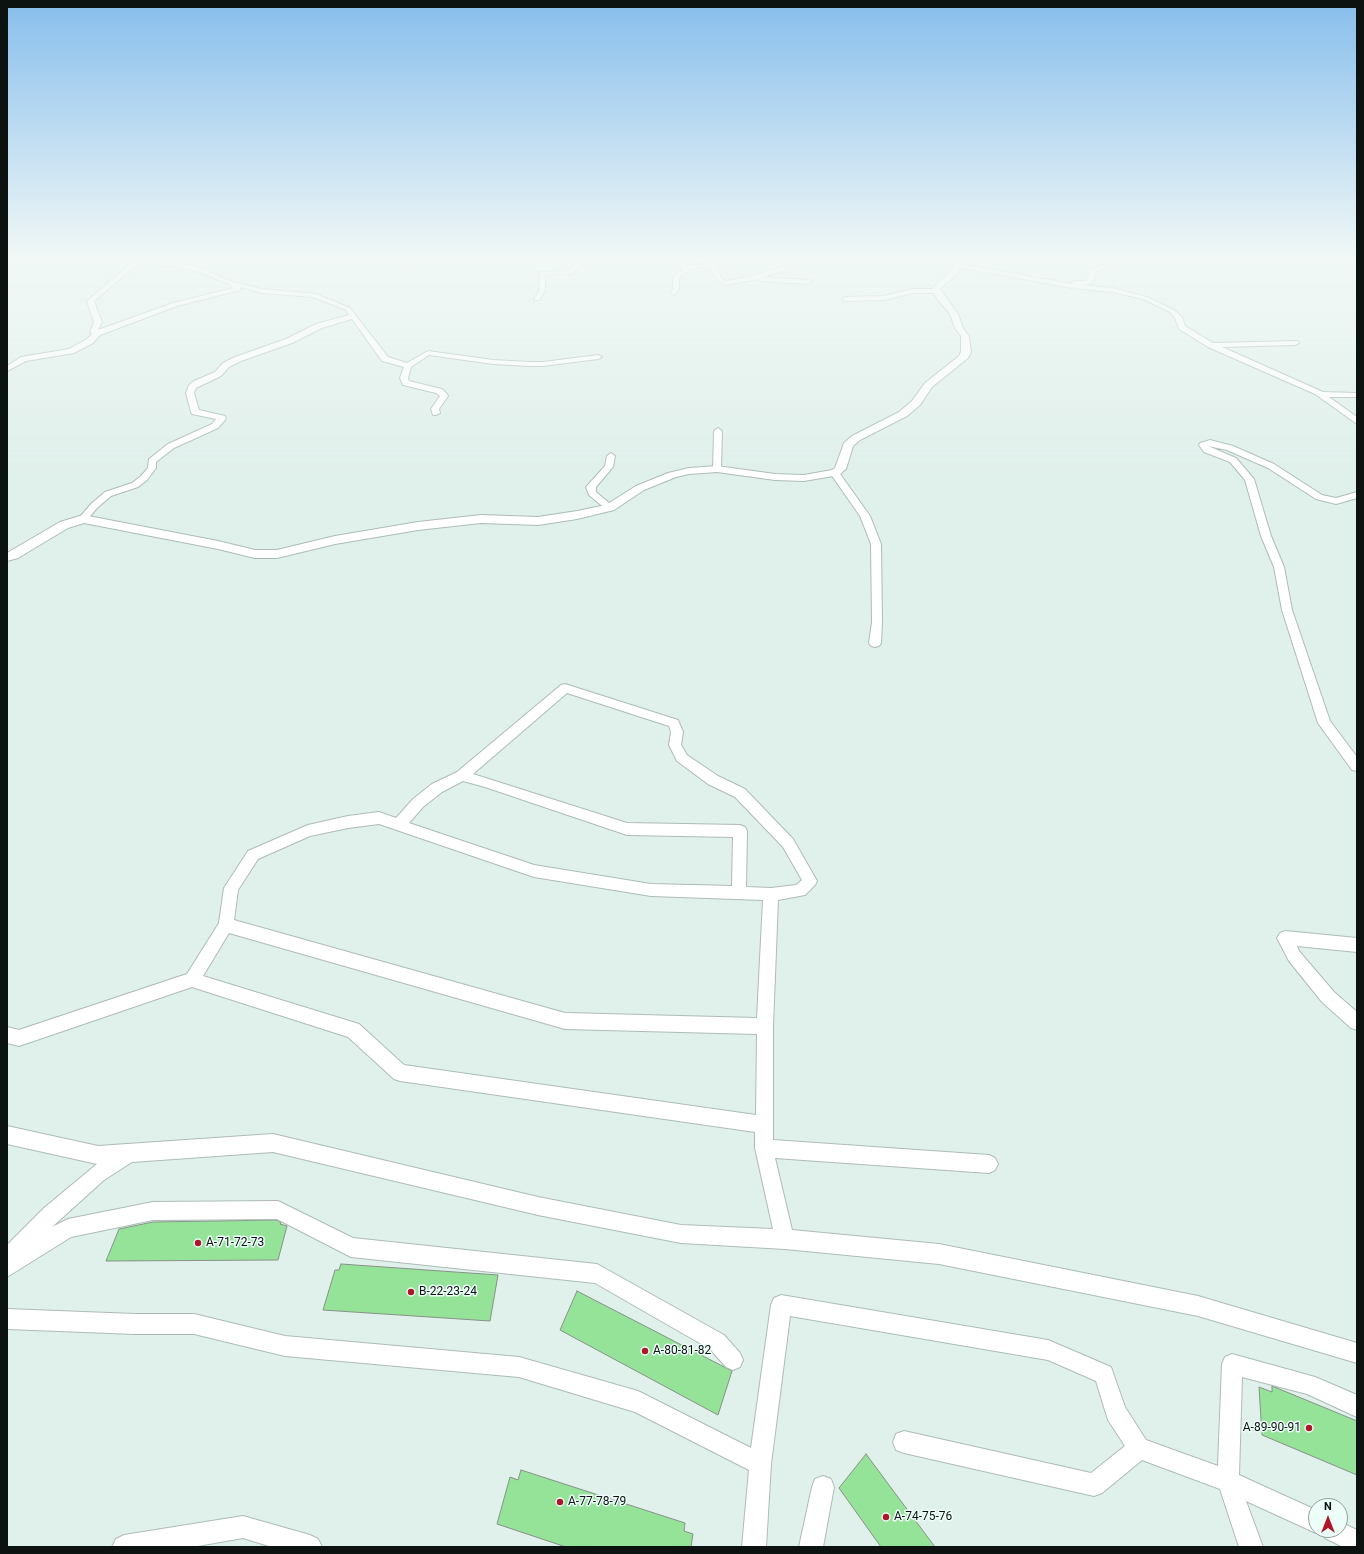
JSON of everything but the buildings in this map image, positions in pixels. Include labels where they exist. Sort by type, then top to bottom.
[{"type":"street","points":[[95,331],[94,332],[97,333]]},
{"type":"street","points":[[7,370],[24,359],[71,351],[90,341],[97,333],[104,331]]},
{"type":"street","points":[[83,519],[94,506],[108,494],[135,485],[144,478],[152,468],[152,461],[171,446],[215,426],[222,418],[195,412],[190,393],[192,387],[197,383],[218,374],[226,365],[238,359],[289,341],[310,331]]},
{"type":"street","points":[[364,331],[385,359],[408,366]]},
{"type":"street","points":[[7,558],[64,525],[83,519],[218,545],[255,554],[277,554],[335,540],[418,526],[481,520],[538,521],[610,508],[640,488],[672,475],[689,471],[717,469],[775,477],[804,478],[835,473],[840,469],[848,445],[856,438],[903,414],[916,403],[928,385],[963,358],[966,352],[965,336],[961,331]]},
{"type":"street","points":[[1187,331],[1211,346],[1322,394],[1357,420]]},
{"type":"street","points":[[1211,346],[1295,343]]},
{"type":"street","points":[[436,413],[435,409],[444,396],[439,391],[406,383],[404,378],[408,366],[428,353],[493,362],[530,364],[543,364],[598,357]]},
{"type":"street","points":[[1322,394],[1357,395]]},
{"type":"street","points":[[717,469],[718,431]]},
{"type":"street","points":[[1357,495],[1336,501],[1318,497],[1271,466],[1230,448],[1210,444],[1203,445],[1207,450],[1234,460],[1249,479],[1266,536],[1278,567],[1287,610],[1324,723],[1357,766]]},
{"type":"street","points":[[610,508],[592,493],[591,487],[609,467],[611,456]]},
{"type":"street","points":[[835,473],[865,516],[876,544],[877,622],[875,643]]},
{"type":"street","points":[[192,980],[226,925],[230,888],[253,856],[308,831],[348,822],[379,818],[399,825],[534,871],[651,890],[771,894],[800,891],[810,881],[788,843],[740,793],[713,780],[682,758],[675,745],[677,732],[674,723],[565,688],[462,776],[437,788],[418,803],[399,825]]},
{"type":"street","points":[[462,776],[485,782],[627,830],[740,831],[739,893]]},
{"type":"street","points":[[771,894],[765,1026],[764,1148],[785,1239]]},
{"type":"street","points":[[226,925],[565,1021],[765,1026]]},
{"type":"street","points":[[1357,945],[1285,938],[1294,956],[1328,997],[1357,1022]]},
{"type":"street","points":[[7,1035],[19,1038],[192,980],[353,1030],[400,1073],[765,1125]]},
{"type":"street","points":[[7,1135],[98,1155],[272,1143],[538,1206],[682,1234],[785,1239],[939,1254],[1198,1306],[1357,1353]]},
{"type":"street","points":[[764,1148],[989,1164]]},
{"type":"street","points":[[7,1259],[51,1215],[98,1174],[129,1153]]},
{"type":"street","points":[[7,1267],[68,1228],[153,1211],[278,1210],[351,1247],[597,1274],[717,1342],[734,1360]]},
{"type":"street","points":[[754,1547],[760,1464],[781,1306],[1048,1350],[1104,1374],[1116,1412],[1138,1448],[1228,1481],[1308,1518]]},
{"type":"street","points":[[7,1318],[135,1324],[194,1324],[284,1346],[519,1367],[638,1402],[760,1464]]},
{"type":"street","points":[[1251,1547],[1228,1481],[1232,1364],[1308,1384],[1357,1406]]},
{"type":"street","points":[[904,1442],[1094,1485],[1138,1448]]},
{"type":"street","points":[[811,1547],[823,1487]]},
{"type":"street","points":[[124,1547],[243,1527],[310,1547]]},
{"type":"street","points":[[1348,1538],[1357,1542]]},
{"type":"place","name":"A-71-72-73","points":[[198,1243]]},
{"type":"place","name":"B-22-23-24","points":[[411,1292]]},
{"type":"place","name":"A-80-81-82","points":[[645,1351]]},
{"type":"place","name":"A-89-90-91","points":[[1309,1428]]},
{"type":"place","name":"A-77-78-79","points":[[560,1502]]},
{"type":"place","name":"A-74-75-76","points":[[886,1517]]}]
